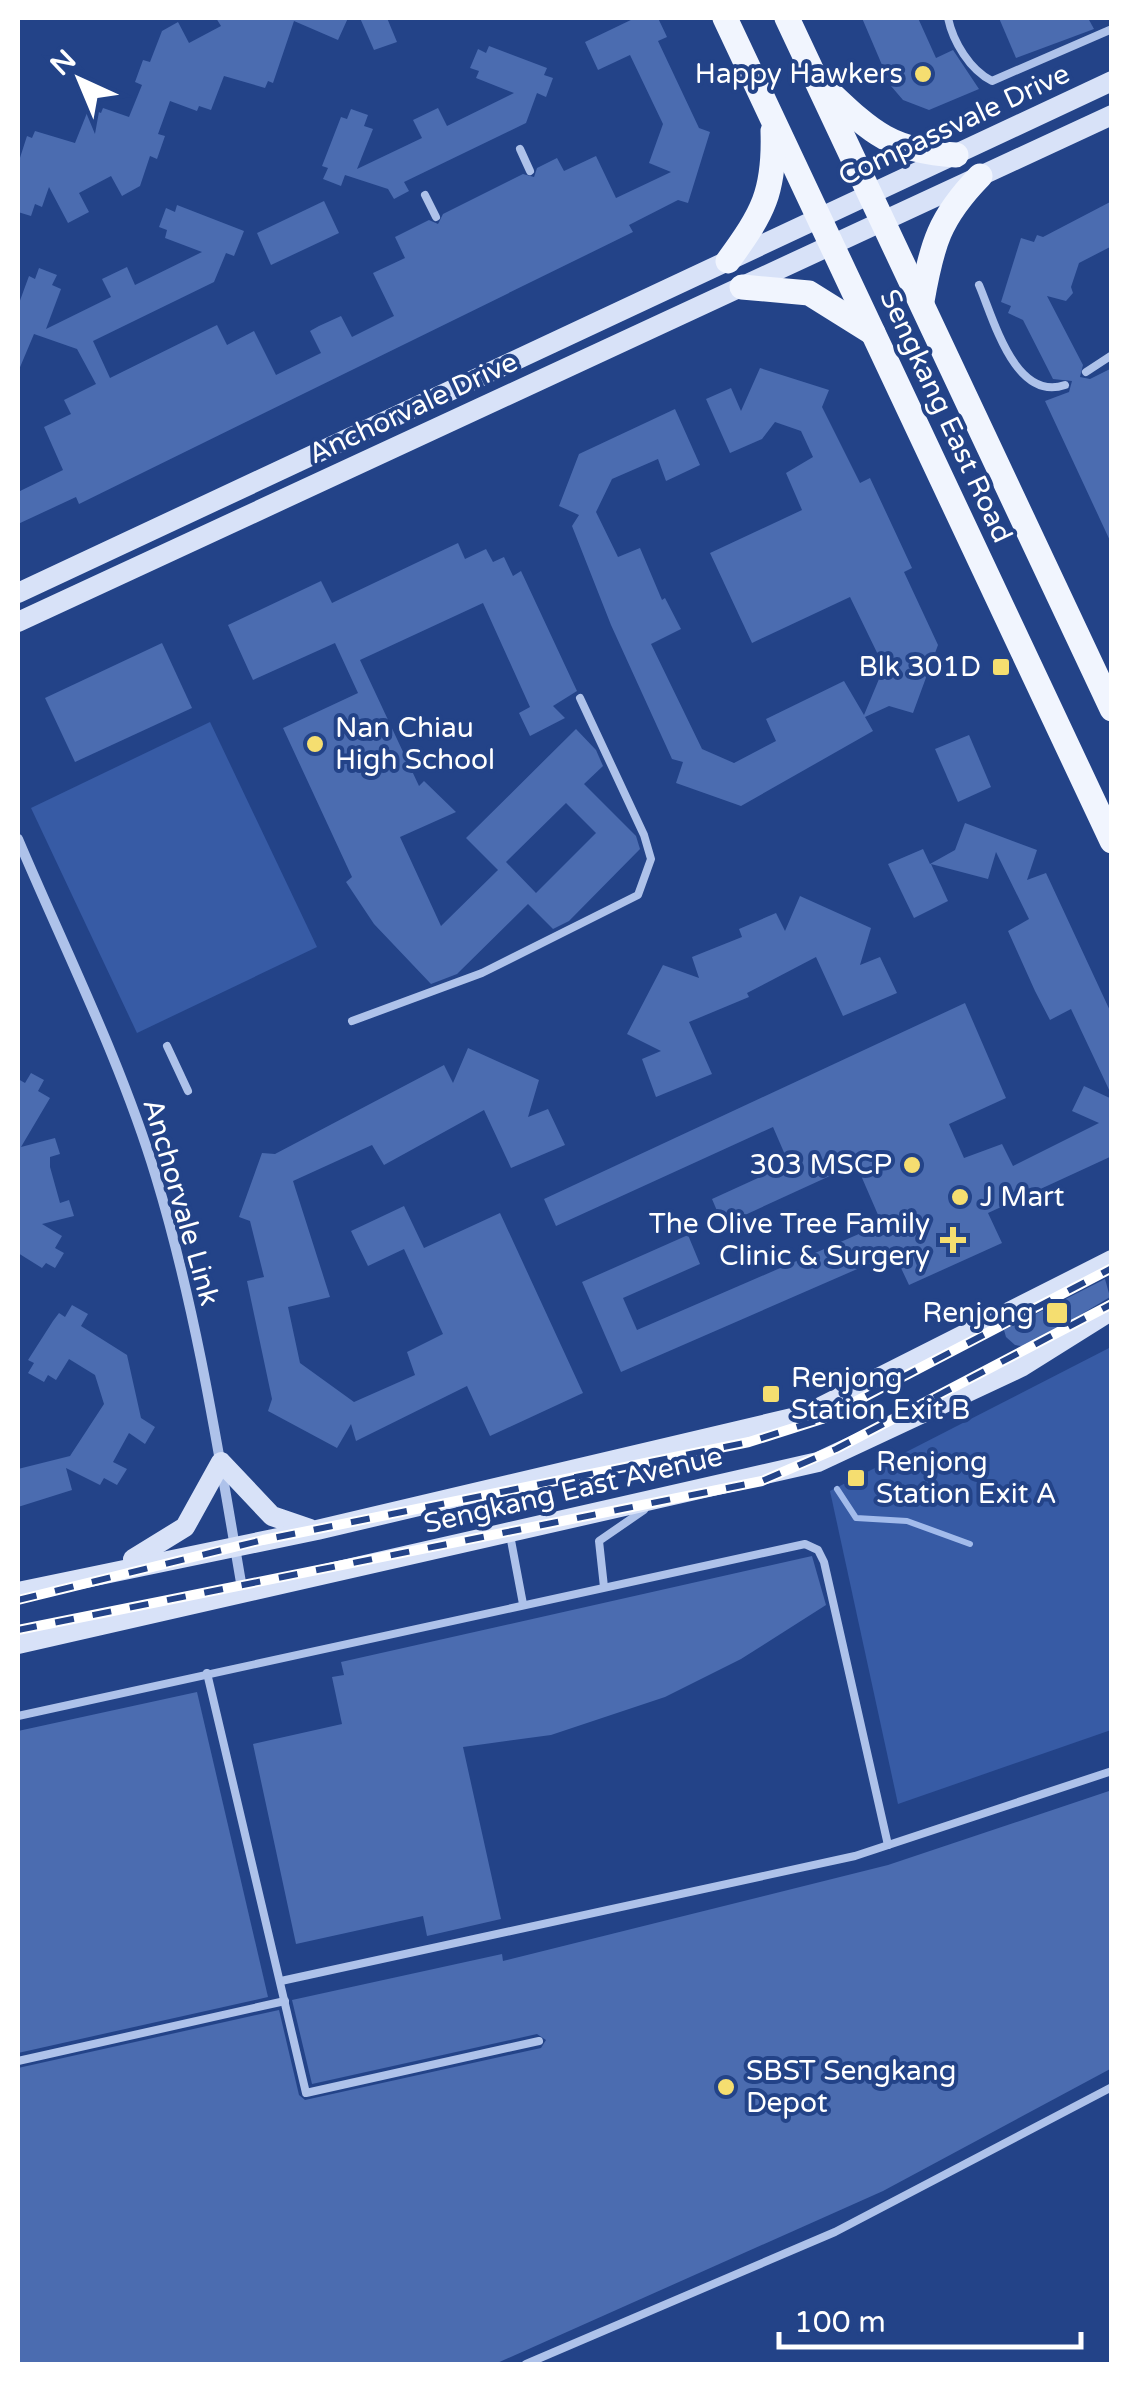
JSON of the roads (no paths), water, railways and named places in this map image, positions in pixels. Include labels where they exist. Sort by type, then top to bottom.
[{"type":"main road","name":"Sengkang East Road","points":[[725,18],[1112,840]]},
{"type":"main road","name":"Sengkang East Road","points":[[787,18],[1112,710]]},
{"type":"main road","points":[[816,80],[890,144],[913,152],[956,155]]},
{"type":"main road","name":"Compassvale Drive","points":[[820,218],[1112,81]]},
{"type":"main road","name":"Compassvale Drive","points":[[832,243],[1112,115]]},
{"type":"main road","points":[[728,261],[768,200],[774,172],[772,121]]},
{"type":"main road","points":[[922,301],[932,244],[949,208],[980,176]]},
{"type":"main road","name":"Anchorvale Drive","points":[[18,593],[820,218]]},
{"type":"main road","name":"Anchorvale Drive","points":[[18,622],[832,243]]},
{"type":"main road","points":[[742,286],[809,294],[874,333]]},
{"type":"main road","points":[[18,637],[41,610]]},
{"type":"main road","name":"Sengkang East Avenue","points":[[18,1592],[317,1530],[806,1416],[1112,1260]]},
{"type":"main road","name":"Sengkang East Avenue","points":[[18,1644],[818,1462],[1021,1366],[1112,1310]]},
{"type":"main road","points":[[108,1572],[185,1526],[221,1462],[272,1516],[317,1530]]},
{"type":"street","name":"Anchorvale Link","points":[[18,839],[119,1072],[156,1175],[221,1462],[243,1595]]},
{"type":"lane","points":[[948,18],[968,62],[978,74],[992,81],[1112,29]]},
{"type":"lane","points":[[520,149],[530,171]]},
{"type":"lane","points":[[424,195],[436,217]]},
{"type":"lane","points":[[979,286],[1017,367],[1033,385],[1065,385]]},
{"type":"lane","points":[[1086,372],[1112,355]]},
{"type":"lane","points":[[352,1021],[482,973],[638,895],[651,859],[644,835],[580,698]]},
{"type":"lane","points":[[168,1046],[188,1091]]},
{"type":"lane","points":[[604,1586],[599,1542],[623,1522],[677,1493]]},
{"type":"lane","points":[[510,1533],[523,1604]]},
{"type":"lane","points":[[18,1716],[805,1544],[818,1550],[855,1690],[888,1845]]},
{"type":"lane","points":[[207,1674],[306,2093],[539,2041]]},
{"type":"lane","points":[[282,1981],[888,1845],[1112,1771]]},
{"type":"lane","points":[[18,2060],[285,2001]]},
{"type":"lane","points":[[526,2364],[835,2232],[1112,2087]]},
{"type":"waterway","points":[[837,1489],[856,1518],[907,1521],[970,1544]]},
{"type":"railway","points":[[18,1600],[263,1540],[749,1442],[822,1419],[1112,1268]]},
{"type":"railway","points":[[18,1630],[762,1481],[836,1449],[1112,1304]]},
{"type":"place","name":"Happy Hawkers","points":[[923,74]]},
{"type":"place","name":"Blk 301D","points":[[1001,667]]},
{"type":"place","name":"Nan Chiau High School","points":[[315,744]]},
{"type":"place","name":"303 MSCP","points":[[912,1165]]},
{"type":"place","name":"J Mart","points":[[960,1197]]},
{"type":"place","name":"The Olive Tree Family Clinic & Surgery","points":[[953,1240]]},
{"type":"place","name":"Renjong","points":[[1057,1313]]},
{"type":"place","name":"Renjong Station Exit B","points":[[771,1394]]},
{"type":"place","name":"Renjong Station Exit A","points":[[856,1478]]},
{"type":"place","name":"SBST Sengkang Depot","points":[[726,2087]]}]
